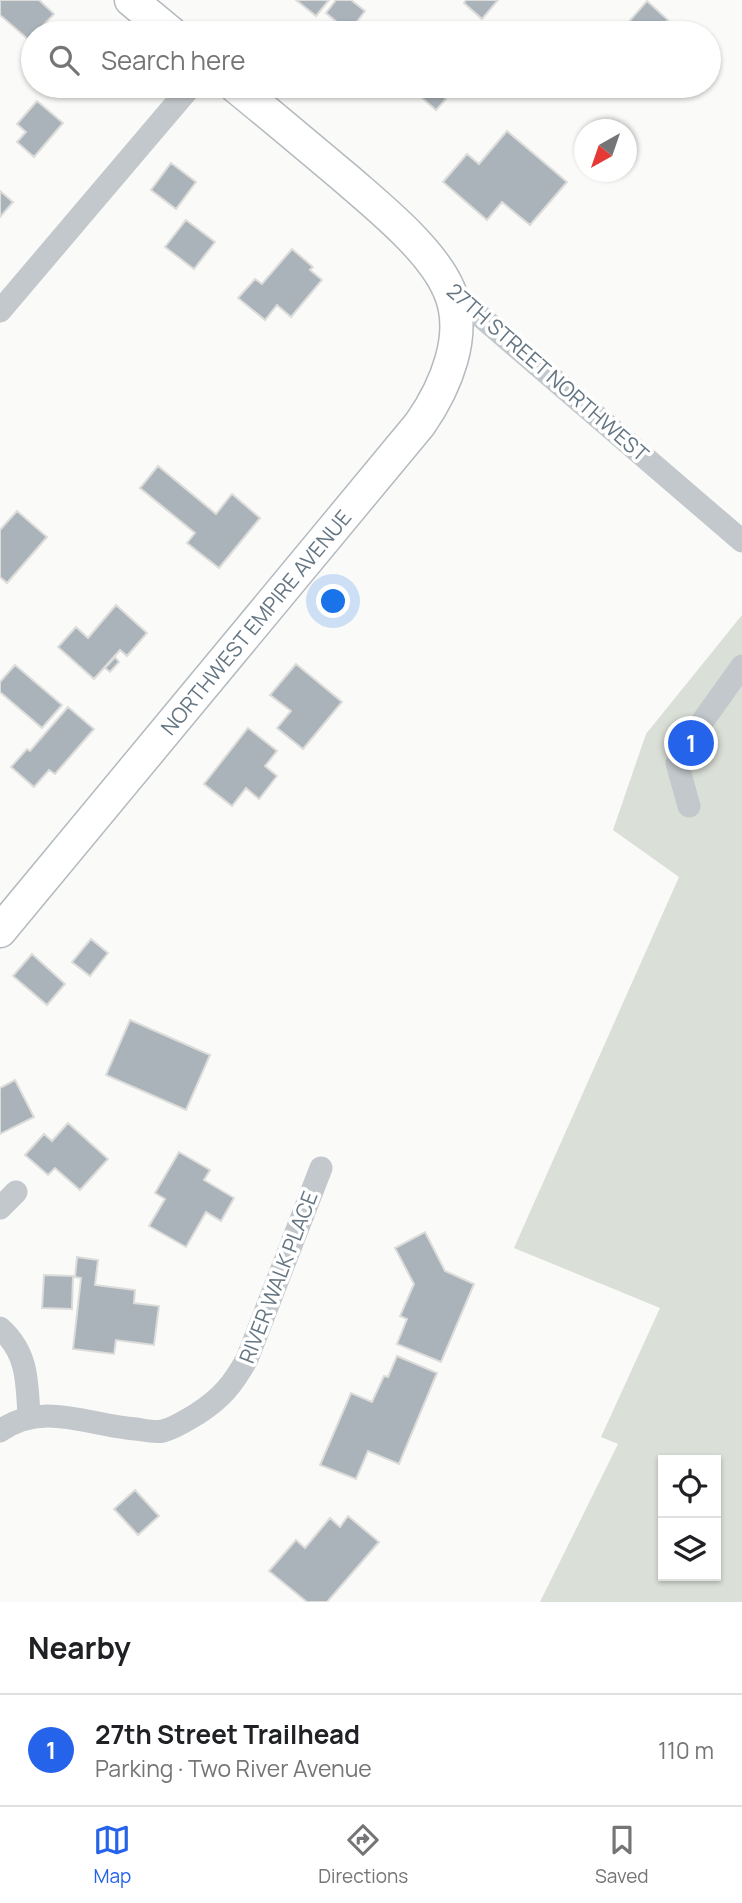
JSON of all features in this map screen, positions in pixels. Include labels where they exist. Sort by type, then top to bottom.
[{"type":"street","points":[[131,0],[156,21]]},
{"type":"street","points":[[0,311],[181,98]]},
{"type":"street","name":"27TH STREET NORTHWEST","points":[[249,98],[393,220],[425,254],[450,290],[742,541]]},
{"type":"street","name":"NORTHWEST EMPIRE AVENUE","points":[[0,930],[420,425],[445,381],[453,355],[457,326],[450,290]]},
{"type":"street","points":[[689,806],[677,763],[690,739],[742,666]]},
{"type":"street","name":"RIVER WALK PLACE","points":[[0,1431],[29,1417],[46,1414],[132,1429],[162,1431],[189,1419],[212,1404],[233,1384],[247,1359],[321,1168]]},
{"type":"street","points":[[0,1328],[15,1342],[27,1373],[29,1417]]},
{"type":"shaded area","points":[[742,615],[742,1602],[540,1602],[618,1444],[601,1437],[660,1308],[514,1248],[679,877],[613,830],[646,734]]},
{"type":"building","points":[[0,0],[39,0],[54,14],[47,21],[21,21],[21,33],[0,15]]},
{"type":"building","points":[[296,0],[329,0],[316,16]]},
{"type":"building","points":[[336,0],[351,0],[365,11],[357,21],[336,21],[326,13]]},
{"type":"building","points":[[466,0],[498,0],[482,19],[464,3]]},
{"type":"building","points":[[647,1],[668,20],[667,21],[630,21]]},
{"type":"building","points":[[422,98],[445,98],[436,110]]},
{"type":"building","points":[[37,101],[63,123],[34,157],[17,142],[26,132],[17,124]]},
{"type":"building","points":[[507,131],[567,182],[530,225],[502,202],[487,220],[443,182],[467,154],[479,164]]},
{"type":"building","points":[[171,163],[196,182],[176,209],[151,190]]},
{"type":"building","points":[[0,191],[13,202],[0,217]]},
{"type":"building","points":[[186,220],[215,242],[194,269],[165,247]]},
{"type":"building","points":[[292,249],[313,267],[310,270],[322,280],[291,317],[277,305],[265,320],[238,298],[255,279],[262,284]]},
{"type":"building","points":[[158,466],[216,514],[232,494],[260,518],[219,568],[187,543],[195,533],[140,488]]},
{"type":"building","points":[[17,511],[47,537],[7,583],[0,577],[0,530]]},
{"type":"building","points":[[116,605],[147,633],[127,656],[120,650],[94,679],[58,647],[76,627],[88,638]]},
{"type":"building","points":[[115,657],[119,662],[110,672],[105,668]]},
{"type":"building","points":[[296,664],[342,702],[303,749],[277,728],[291,711],[270,695]]},
{"type":"building","points":[[15,665],[62,705],[42,728],[0,692],[0,682]]},
{"type":"building","points":[[68,707],[94,729],[55,774],[49,770],[34,787],[11,767],[27,749],[30,751]]},
{"type":"building","points":[[248,728],[277,751],[265,766],[277,776],[259,799],[246,788],[232,806],[204,784]]},
{"type":"building","points":[[91,939],[108,953],[90,976],[72,962]]},
{"type":"building","points":[[32,954],[65,984],[47,1005],[13,976]]},
{"type":"building","points":[[130,1020],[210,1055],[186,1110],[106,1075]]},
{"type":"building","points":[[15,1080],[34,1117],[0,1134],[0,1088]]},
{"type":"building","points":[[68,1123],[108,1159],[80,1190],[55,1168],[48,1175],[25,1155],[44,1134],[52,1141]]},
{"type":"building","points":[[179,1152],[210,1170],[204,1180],[234,1198],[221,1221],[206,1212],[186,1247],[149,1226],[165,1199],[155,1193]]},
{"type":"building","points":[[425,1232],[445,1271],[474,1284],[441,1362],[397,1344],[407,1319],[400,1316],[414,1284],[395,1248]]},
{"type":"building","points":[[77,1257],[98,1260],[95,1285],[135,1290],[134,1303],[159,1306],[154,1345],[116,1340],[114,1354],[73,1349],[81,1278],[75,1277]]},
{"type":"building","points":[[44,1275],[73,1276],[72,1309],[42,1308]]},
{"type":"building","points":[[397,1356],[437,1373],[399,1464],[368,1451],[356,1479],[320,1465],[351,1393],[372,1402],[384,1376],[388,1377]]},
{"type":"building","points":[[135,1490],[159,1516],[138,1535],[114,1509]]},
{"type":"building","points":[[348,1516],[379,1542],[327,1602],[307,1602],[269,1571],[296,1540],[305,1548],[330,1518],[340,1527]]},
{"type":"place","name":"27th Street Trailhead","points":[[691,743]]}]
